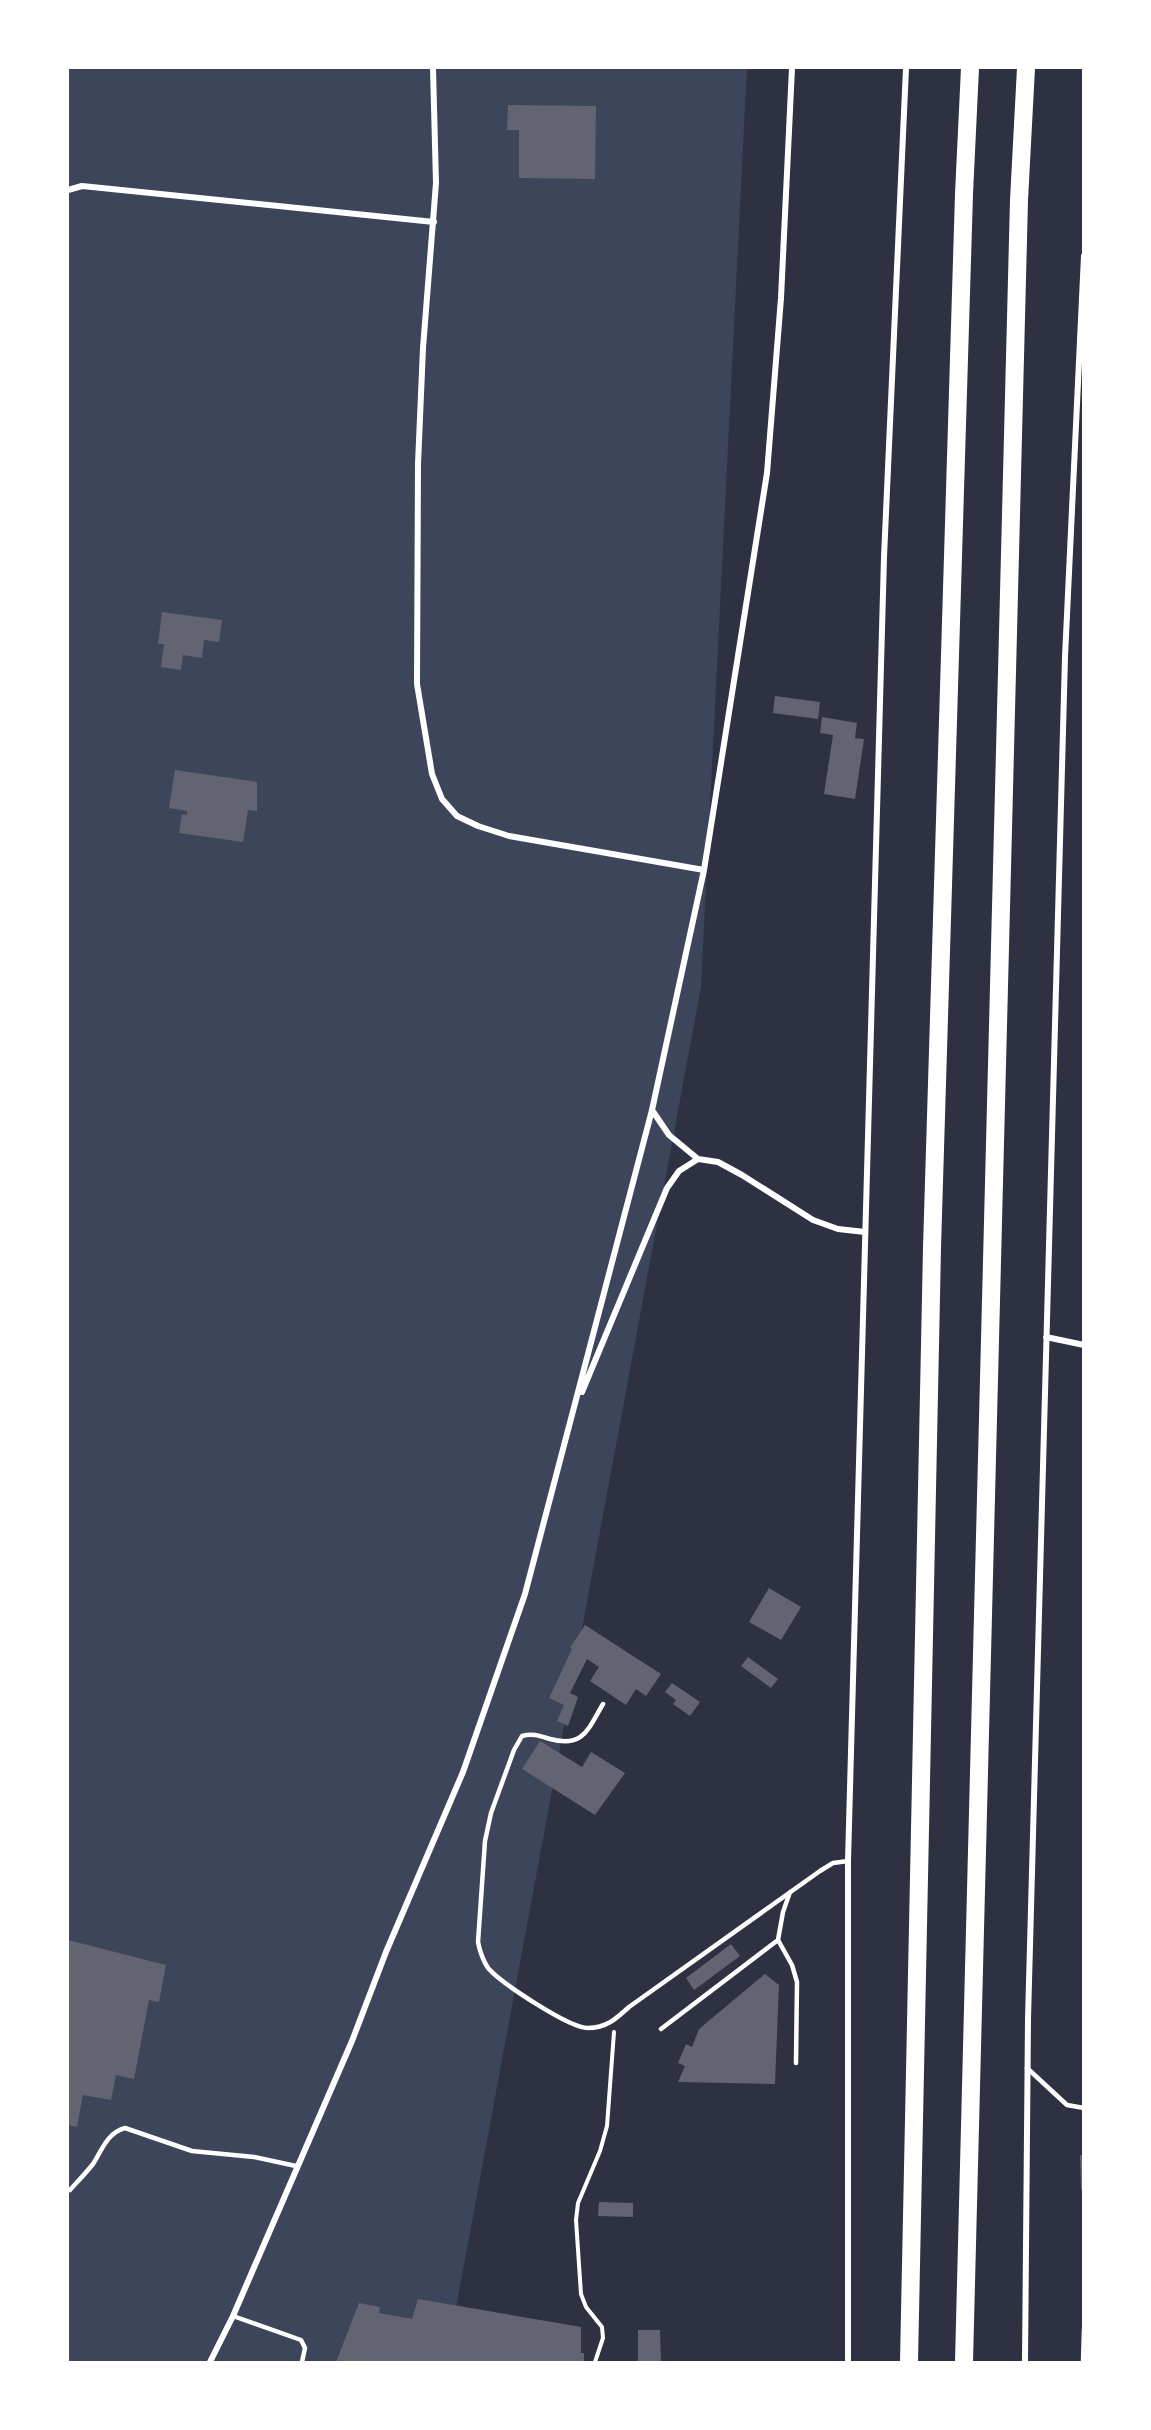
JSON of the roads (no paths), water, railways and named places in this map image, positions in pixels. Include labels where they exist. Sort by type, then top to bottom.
[{"type":"highway","points":[[909,2362],[932,1248],[963,206],[970,68]]},
{"type":"highway","points":[[964,2362],[1018,224],[1026,68]]},
{"type":"street","points":[[433,68],[436,183],[423,348],[416,567],[417,684],[432,774],[442,799],[457,816],[478,826],[508,836],[704,870]]},
{"type":"street","points":[[210,2362],[233,2316],[352,2041],[386,1952],[463,1772],[525,1594],[652,1110],[704,870],[768,473],[781,298],[792,68]]},
{"type":"street","points":[[848,2362],[848,1861],[884,569],[906,68]]},
{"type":"street","points":[[68,190],[82,186],[434,222]]},
{"type":"street","points":[[1025,2362],[1027,2068],[1046,1337],[1065,657],[1083,256]]},
{"type":"street","points":[[652,1110],[669,1134],[698,1159],[718,1162],[742,1174],[813,1220],[838,1229],[865,1232]]},
{"type":"street","points":[[573,1414],[667,1188],[680,1171],[698,1159]]},
{"type":"street","points":[[1046,1337],[1083,1345]]},
{"type":"lane","points":[[603,1704],[584,1736],[578,1740],[556,1741],[531,1734],[522,1736],[491,1813],[485,1841],[478,1942],[480,1956],[489,1969],[519,1994],[586,2028],[604,2026],[832,1863],[848,1861]]},
{"type":"lane","points":[[790,1892],[783,1912],[778,1940],[796,1972],[796,2063]]},
{"type":"lane","points":[[661,2029],[778,1940]]},
{"type":"lane","points":[[1027,2068],[1067,2105],[1083,2108]]},
{"type":"lane","points":[[70,2190],[92,2165],[109,2136],[116,2130],[125,2128],[192,2151],[254,2157],[296,2166]]},
{"type":"lane","points":[[233,2316],[301,2340],[304,2348],[302,2362]]},
{"type":"lane","points":[[1083,2329],[1083,2362]]}]
